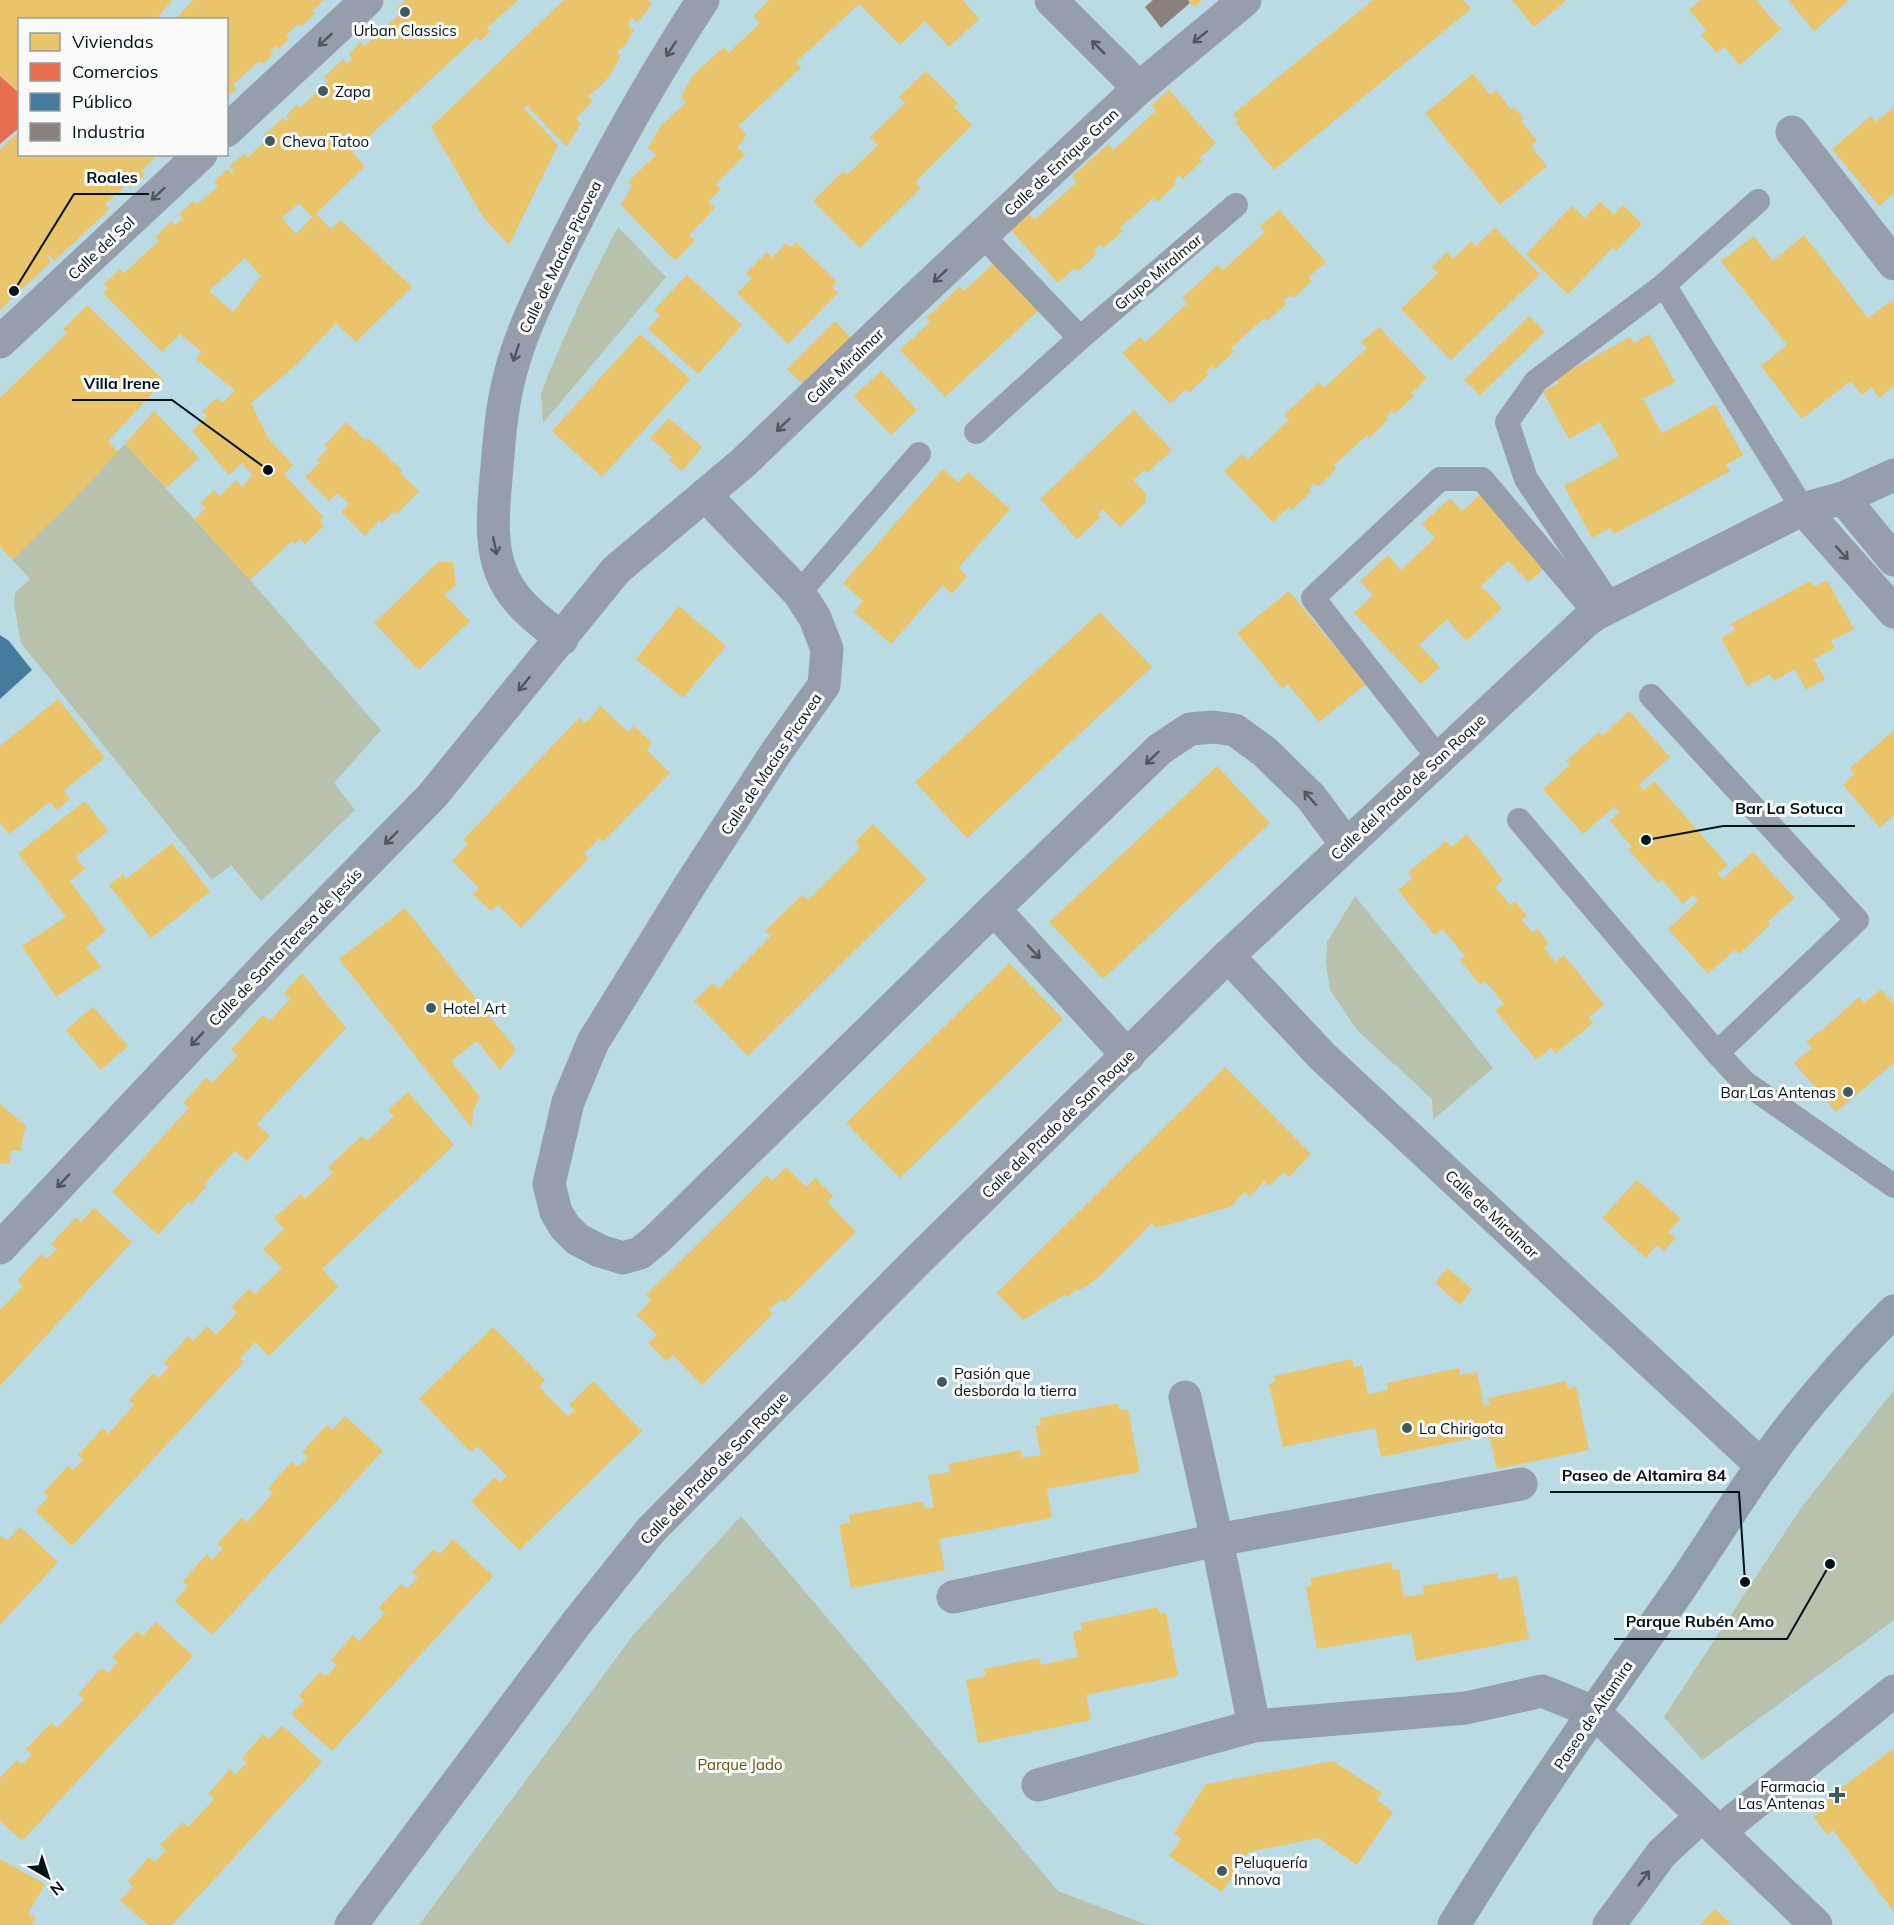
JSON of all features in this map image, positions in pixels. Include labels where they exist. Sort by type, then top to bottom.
[{"type":"main road","name":"Paseo de Altamira","points":[[1454,1925],[1489,1868],[1697,1565],[1762,1466],[1800,1415],[1867,1338],[1894,1311]]},
{"type":"street","points":[[228,129],[368,0]]},
{"type":"street","name":"Calle de Macias Picavea","points":[[562,639],[523,608],[505,580],[493,536],[503,407],[510,373],[527,321],[593,187],[659,67],[703,0]]},
{"type":"street","points":[[1051,0],[1139,88]]},
{"type":"street","name":"Calle de Enrique Gran","points":[[982,235],[1139,88],[1245,0]]},
{"type":"street","points":[[1792,132],[1894,264]]},
{"type":"street","name":"Calle del Sol","points":[[0,342],[199,156]]},
{"type":"street","name":"Calle Miralmar","points":[[705,495],[744,462],[982,235]]},
{"type":"street","name":"Calle del Prado de San Roque","points":[[351,1925],[575,1625],[651,1530],[918,1260],[1228,956],[1346,844],[1440,760],[1585,622],[1603,610],[1803,509],[1843,498],[1894,475]]},
{"type":"street","points":[[562,639],[616,570],[705,495]]},
{"type":"street","name":"Calle de Macias Picavea","points":[[705,495],[799,593],[815,618],[827,649],[824,686],[762,774],[593,1042],[568,1102],[549,1184],[556,1212],[565,1227],[577,1239],[600,1251],[623,1258],[640,1253],[656,1240],[1160,749],[1190,729],[1213,727],[1235,730],[1265,752],[1311,797],[1346,844]]},
{"type":"street","points":[[1843,498],[1894,560]]},
{"type":"street","points":[[1803,509],[1894,612]]},
{"type":"street","name":"Calle de Santa Teresa de Jesús","points":[[0,1248],[276,955],[432,796],[562,639]]},
{"type":"street","points":[[994,909],[1128,1056]]},
{"type":"street","name":"Calle de Miralmar","points":[[1228,956],[1323,1058],[1762,1466]]},
{"type":"street","points":[[1185,1397],[1217,1540],[1254,1726]]},
{"type":"street","points":[[953,1597],[1217,1540],[1521,1484]]},
{"type":"street","points":[[1038,1785],[1254,1726],[1466,1708],[1542,1691],[1594,1712],[1816,1925]]},
{"type":"street","points":[[1609,1925],[1662,1853],[1711,1824],[1894,1691]]},
{"type":"lane","points":[[1603,610],[1526,479],[1507,422],[1536,381],[1664,285],[1758,201]]},
{"type":"lane","name":"Grupo Miralmar","points":[[976,432],[1080,338],[1236,206]]},
{"type":"lane","points":[[982,235],[1080,338]]},
{"type":"lane","points":[[1664,285],[1803,509]]},
{"type":"lane","points":[[799,593],[919,454]]},
{"type":"lane","points":[[1440,760],[1313,598],[1440,479],[1482,479],[1603,610]]},
{"type":"lane","points":[[1651,696],[1857,920],[1717,1053]]},
{"type":"lane","points":[[1519,820],[1744,1082],[1894,1186]]},
{"type":"green space","points":[[618,227],[666,277],[543,423],[541,395],[550,370],[581,300]]},
{"type":"green space","points":[[125,444],[250,580],[381,730],[334,783],[355,810],[261,901],[231,865],[212,880],[21,643],[14,604],[15,593],[30,579],[12,560]]},
{"type":"green space","points":[[1355,896],[1493,1068],[1433,1120],[1432,1099],[1357,1030],[1330,990],[1326,962],[1327,942]]},
{"type":"green space","points":[[1894,1390],[1894,1620],[1702,1760],[1664,1717],[1801,1508]]},
{"type":"green space","name":"Parque Jado","points":[[741,1516],[1058,1891],[1147,1925],[419,1925],[634,1634]]},
{"type":"building: Viviendas","points":[[0,0],[172,0],[158,18],[18,18],[18,92],[0,76]]},
{"type":"building: Viviendas","points":[[193,0],[324,0],[312,11],[315,14],[302,26],[299,24],[286,35],[289,39],[279,49],[276,46],[270,51],[273,54],[268,60],[262,64],[259,61],[233,85],[237,89],[228,96],[228,18],[177,18]]},
{"type":"building: Viviendas","points":[[406,0],[518,0],[487,28],[490,32],[480,41],[477,37],[352,152],[365,166],[316,214],[331,229],[341,220],[412,287],[356,342],[336,323],[296,365],[251,403],[270,441],[293,465],[284,474],[323,517],[320,521],[324,526],[305,544],[300,539],[294,544],[292,541],[250,580],[194,519],[206,508],[200,503],[214,490],[220,496],[236,480],[242,487],[253,475],[242,463],[229,475],[192,431],[207,416],[202,411],[217,398],[222,403],[235,390],[196,359],[202,352],[180,334],[162,352],[103,293],[108,289],[104,284],[120,269],[124,273],[159,241],[155,237],[171,221],[175,225],[183,218],[179,214],[193,201],[197,205],[218,186],[214,182],[227,169],[231,173],[234,171],[230,166],[244,154],[248,157],[268,139],[264,135],[283,118],[286,121],[289,119],[286,116],[297,104],[300,108],[328,81],[324,77],[343,59],[347,64],[352,59],[349,54],[361,42],[365,46],[400,14],[396,9]],"holes":[[[299,203],[312,217],[296,234],[282,218]],[[245,258],[261,276],[233,312],[209,291]]]},
{"type":"building: Viviendas","points":[[564,0],[648,0],[652,4],[637,23],[632,17],[628,26],[634,29],[627,43],[617,52],[620,57],[613,71],[601,86],[588,96],[593,101],[576,118],[581,123],[567,147],[527,106],[524,108],[558,145],[509,245],[483,217],[431,127]]},
{"type":"building: Viviendas","points":[[769,0],[963,0],[979,19],[949,47],[925,21],[900,45],[859,4],[796,62],[801,68],[738,126],[746,134],[745,139],[737,147],[745,155],[716,184],[721,189],[708,202],[715,208],[689,235],[695,240],[675,261],[621,205],[632,186],[628,182],[656,155],[648,148],[660,127],[686,102],[681,97],[692,76],[724,47],[728,53],[754,29],[760,23],[753,16]]},
{"type":"building: Viviendas","points":[[1188,0],[1202,0],[1194,7]]},
{"type":"building: Viviendas","points":[[1373,0],[1464,0],[1471,9],[1274,170],[1235,122],[1238,120],[1233,114]]},
{"type":"building: Viviendas","points":[[1512,0],[1567,0],[1534,27]]},
{"type":"building: Viviendas","points":[[1700,0],[1756,0],[1781,29],[1740,65],[1724,47],[1717,53],[1701,35],[1706,30],[1689,10]]},
{"type":"building: Viviendas","points":[[1788,0],[1849,0],[1814,31]]},
{"type":"building: Viviendas","points":[[926,71],[958,103],[954,107],[972,125],[915,182],[921,188],[860,248],[813,201],[843,171],[847,175],[878,145],[870,137],[905,103],[899,97]]},
{"type":"building: Viviendas","points":[[1473,74],[1490,95],[1496,90],[1511,110],[1514,107],[1524,119],[1521,121],[1537,141],[1531,146],[1547,166],[1500,205],[1425,113]]},
{"type":"building: Viviendas","points":[[1169,90],[1216,143],[1199,158],[1202,161],[1183,179],[1179,175],[1174,181],[1176,184],[1157,202],[1153,198],[1120,228],[1123,231],[1103,248],[1100,245],[1094,250],[1097,254],[1078,271],[1074,268],[1058,283],[1011,230],[1029,214],[1034,220],[1077,182],[1072,176],[1108,144],[1113,150],[1156,111],[1151,106]]},
{"type":"building: Viviendas","points":[[1894,107],[1894,193],[1879,206],[1832,149],[1871,116],[1876,122]]},
{"type":"building: Viviendas","points":[[18,133],[18,156],[157,156],[141,171],[145,175],[131,188],[127,184],[105,204],[110,209],[54,261],[49,255],[47,257],[51,262],[0,310],[0,149]]},
{"type":"building: Viviendas","points":[[1600,202],[1614,215],[1623,205],[1642,224],[1616,251],[1613,247],[1568,294],[1526,254],[1572,206],[1585,218]]},
{"type":"building: Viviendas","points":[[1279,210],[1326,262],[1309,277],[1312,281],[1296,296],[1293,298],[1289,295],[1284,300],[1286,304],[1283,307],[1267,321],[1264,318],[1231,348],[1234,352],[1215,369],[1211,366],[1206,372],[1208,375],[1189,393],[1186,389],[1170,404],[1122,353],[1140,337],[1145,342],[1188,303],[1182,298],[1218,265],[1223,270],[1265,232],[1260,226]]},
{"type":"building: Viviendas","points":[[1495,228],[1540,274],[1451,360],[1401,309],[1438,273],[1432,267],[1447,252],[1453,259],[1471,241],[1476,246]]},
{"type":"building: Viviendas","points":[[1804,235],[1868,318],[1894,299],[1894,386],[1879,398],[1871,387],[1862,395],[1851,381],[1802,419],[1761,366],[1787,345],[1721,261],[1754,236],[1773,261]]},
{"type":"building: Viviendas","points":[[796,242],[837,282],[832,287],[838,293],[788,344],[737,293],[752,278],[746,273],[767,252],[772,258],[786,243],[791,247]]},
{"type":"building: Viviendas","points":[[994,263],[1038,311],[945,397],[900,350],[930,322],[926,318],[960,286],[964,291]]},
{"type":"building: Viviendas","points":[[687,275],[742,325],[698,374],[648,329],[660,315],[654,310]]},
{"type":"building: Viviendas","points":[[87,305],[164,381],[108,441],[118,452],[12,560],[0,547],[0,398],[67,333],[63,329]]},
{"type":"building: Viviendas","points":[[1529,316],[1545,332],[1480,395],[1464,380]]},
{"type":"building: Viviendas","points":[[835,321],[852,339],[802,383],[787,369]]},
{"type":"building: Viviendas","points":[[1379,327],[1427,378],[1411,394],[1414,396],[1398,411],[1394,414],[1391,411],[1386,417],[1388,420],[1369,438],[1367,435],[1334,465],[1336,469],[1321,484],[1317,486],[1314,483],[1309,489],[1311,492],[1292,510],[1289,507],[1273,522],[1224,471],[1242,454],[1247,460],[1289,420],[1284,415],[1319,382],[1324,388],[1367,348],[1361,342]]},
{"type":"building: Viviendas","points":[[640,334],[690,379],[602,477],[552,431]]},
{"type":"building: Viviendas","points":[[1649,334],[1675,382],[1643,399],[1662,433],[1715,404],[1743,455],[1726,465],[1730,471],[1685,496],[1614,534],[1610,528],[1592,538],[1564,486],[1619,456],[1600,422],[1569,439],[1543,392],[1558,383],[1556,378],[1630,337],[1634,343]]},
{"type":"building: Viviendas","points":[[881,371],[917,410],[891,435],[854,396]]},
{"type":"building: Viviendas","points":[[1134,410],[1172,450],[1147,473],[1144,470],[1133,480],[1146,494],[1146,502],[1120,527],[1103,509],[1098,514],[1101,517],[1077,539],[1040,499]]},
{"type":"building: Viviendas","points":[[154,411],[199,458],[166,488],[125,444]]},
{"type":"building: Viviendas","points":[[669,418],[702,447],[682,471],[669,460],[672,457],[650,438]]},
{"type":"building: Viviendas","points":[[346,422],[366,441],[368,438],[402,470],[400,473],[419,491],[397,514],[394,511],[382,523],[379,520],[365,536],[341,512],[349,504],[337,493],[329,501],[305,477],[320,462],[317,460],[328,448],[325,445]]},
{"type":"building: Viviendas","points":[[943,469],[958,482],[968,472],[1010,509],[958,568],[967,576],[960,585],[952,594],[943,585],[891,644],[854,612],[863,601],[843,583]]},
{"type":"building: Viviendas","points":[[1481,494],[1548,565],[1529,582],[1508,561],[1497,571],[1481,586],[1502,608],[1466,641],[1447,619],[1419,645],[1440,667],[1421,684],[1354,613],[1373,595],[1360,581],[1388,555],[1401,570],[1435,538],[1422,524],[1450,498],[1462,511]]},
{"type":"building: Viviendas","points":[[438,562],[453,562],[456,586],[444,594],[470,621],[419,670],[374,623]]},
{"type":"building: Viviendas","points":[[1827,580],[1854,629],[1831,641],[1835,648],[1814,659],[1825,679],[1806,690],[1795,669],[1774,681],[1770,674],[1747,686],[1721,638],[1735,630],[1731,624],[1810,581],[1814,587]]},
{"type":"building: Viviendas","points":[[1289,591],[1366,684],[1319,722],[1288,684],[1283,689],[1237,633]]},
{"type":"building: Viviendas","points":[[679,606],[726,646],[683,698],[636,659]]},
{"type":"building: Viviendas","points":[[1100,612],[1152,667],[967,838],[915,782]]},
{"type":"building: Viviendas","points":[[58,699],[105,758],[64,790],[70,799],[57,810],[50,802],[9,834],[0,823],[0,746]]},
{"type":"building: Viviendas","points":[[601,706],[628,732],[634,726],[652,743],[647,750],[670,773],[603,842],[599,838],[584,854],[589,858],[521,928],[498,905],[491,911],[473,894],[479,888],[452,861],[468,844],[463,840],[579,718],[585,723]]},
{"type":"building: Viviendas","points":[[1629,711],[1670,757],[1639,785],[1644,790],[1654,781],[1728,865],[1718,873],[1722,879],[1753,852],[1795,898],[1768,921],[1770,925],[1739,954],[1735,950],[1708,974],[1668,929],[1698,901],[1693,895],[1683,904],[1661,879],[1658,883],[1628,849],[1632,847],[1610,821],[1619,812],[1614,807],[1583,834],[1543,789],[1570,765],[1566,761],[1599,732],[1602,736]]},
{"type":"building: Viviendas","points":[[1894,730],[1894,815],[1880,828],[1843,785],[1854,774],[1850,768]]},
{"type":"building: Viviendas","points":[[1217,766],[1270,823],[1103,979],[1049,922]]},
{"type":"building: Viviendas","points":[[85,801],[108,831],[76,857],[85,869],[70,881],[106,931],[86,947],[101,967],[56,997],[22,946],[66,917],[18,853]]},
{"type":"building: Viviendas","points":[[873,824],[927,879],[748,1056],[694,1001],[713,983],[718,989],[771,936],[765,931],[802,895],[808,900],[860,848],[855,842]]},
{"type":"building: Viviendas","points":[[1467,834],[1503,880],[1495,887],[1510,905],[1515,901],[1527,916],[1522,920],[1532,933],[1538,929],[1549,943],[1544,947],[1555,962],[1564,955],[1604,1005],[1589,1017],[1593,1023],[1555,1054],[1551,1048],[1536,1060],[1495,1010],[1504,1004],[1485,981],[1480,985],[1460,960],[1465,956],[1443,929],[1434,935],[1398,890],[1413,878],[1408,872],[1446,841],[1451,847]]},
{"type":"building: Viviendas","points":[[172,843],[210,892],[151,938],[109,885],[123,874],[126,879]]},
{"type":"building: Viviendas","name":"Hotel Art","points":[[405,908],[516,1050],[500,1070],[477,1041],[451,1061],[480,1097],[473,1111],[472,1128],[339,959]]},
{"type":"building: Viviendas","points":[[1009,963],[1063,1019],[900,1178],[846,1123]]},
{"type":"building: Viviendas","points":[[302,973],[346,1028],[257,1124],[270,1136],[247,1161],[235,1151],[204,1184],[206,1187],[191,1204],[189,1201],[158,1235],[112,1192],[189,1108],[183,1103],[206,1078],[212,1083],[238,1055],[231,1050],[238,1042],[263,1015],[270,1021],[290,999],[284,993]]},
{"type":"building: Viviendas","points":[[1881,989],[1894,1004],[1894,1063],[1836,1112],[1794,1063],[1812,1048],[1806,1042],[1859,997],[1864,1003]]},
{"type":"building: Viviendas","points":[[93,1007],[128,1046],[101,1070],[66,1030]]},
{"type":"building: Viviendas","points":[[1225,1067],[1311,1154],[1289,1177],[1284,1172],[1269,1186],[1264,1181],[1250,1197],[1245,1192],[1230,1207],[1157,1228],[1152,1223],[1098,1278],[1079,1291],[1077,1289],[1067,1297],[1065,1295],[1023,1320],[997,1293]]},
{"type":"building: Viviendas","points":[[408,1092],[454,1145],[322,1269],[338,1287],[269,1356],[255,1342],[240,1358],[244,1362],[72,1546],[36,1511],[48,1497],[44,1492],[68,1466],[73,1470],[83,1460],[78,1455],[103,1428],[108,1434],[134,1405],[129,1400],[153,1373],[159,1378],[169,1367],[164,1363],[188,1336],[193,1341],[207,1326],[216,1335],[237,1313],[231,1307],[250,1289],[255,1294],[282,1268],[263,1249],[284,1229],[274,1218],[301,1194],[305,1199],[333,1173],[328,1167],[362,1136],[367,1141],[394,1116],[388,1110]]},
{"type":"building: Viviendas","points":[[0,1104],[26,1126],[20,1151],[11,1151],[9,1164],[0,1163]]},
{"type":"building: Viviendas","points":[[786,1167],[806,1187],[815,1178],[833,1196],[827,1202],[856,1232],[785,1302],[781,1299],[769,1310],[773,1314],[702,1385],[673,1355],[666,1361],[648,1343],[657,1335],[637,1315],[651,1300],[646,1295],[767,1175],[772,1181]]},
{"type":"building: Viviendas","points":[[1637,1180],[1681,1219],[1668,1232],[1676,1238],[1664,1251],[1657,1245],[1646,1258],[1602,1218]]},
{"type":"building: Viviendas","points":[[94,1208],[132,1242],[0,1386],[0,1310],[23,1286],[17,1281],[41,1254],[47,1259],[57,1249],[51,1244],[76,1217],[81,1222]]},
{"type":"building: Viviendas","points":[[1447,1268],[1472,1289],[1460,1305],[1435,1283]]},
{"type":"building: Viviendas","points":[[493,1327],[545,1380],[539,1387],[568,1416],[575,1410],[569,1405],[593,1381],[642,1431],[519,1550],[471,1501],[495,1477],[500,1482],[507,1476],[477,1446],[471,1452],[419,1399]]},
{"type":"building: Viviendas","points":[[1352,1359],[1354,1367],[1362,1365],[1368,1394],[1388,1390],[1387,1383],[1459,1368],[1460,1375],[1477,1372],[1484,1405],[1490,1405],[1488,1398],[1566,1381],[1568,1389],[1576,1386],[1589,1450],[1497,1469],[1489,1435],[1381,1457],[1375,1428],[1283,1447],[1269,1384],[1275,1382],[1274,1376]]},
{"type":"building: Viviendas","points":[[1118,1403],[1119,1410],[1128,1409],[1140,1472],[1047,1489],[1052,1518],[939,1539],[945,1570],[851,1588],[839,1525],[850,1522],[849,1515],[923,1501],[925,1509],[934,1507],[928,1475],[950,1472],[948,1464],[1021,1450],[1022,1458],[1041,1455],[1035,1426],[1041,1425],[1040,1418]]},
{"type":"building: Viviendas","points":[[345,1416],[383,1451],[212,1635],[175,1601],[188,1586],[183,1581],[207,1554],[212,1560],[223,1548],[217,1544],[242,1517],[247,1522],[260,1508],[273,1493],[268,1488],[292,1462],[298,1467],[308,1457],[302,1452],[327,1425],[332,1430]]},
{"type":"building: Viviendas","points":[[20,1527],[58,1562],[0,1625],[0,1537],[7,1541]]},
{"type":"building: Viviendas","points":[[453,1539],[493,1576],[332,1751],[291,1714],[304,1701],[299,1696],[320,1672],[326,1677],[337,1665],[331,1660],[353,1635],[359,1641],[385,1613],[379,1608],[401,1584],[407,1589],[418,1577],[412,1572],[434,1549],[440,1554]]},
{"type":"building: Viviendas","points":[[1391,1562],[1393,1570],[1399,1569],[1404,1597],[1424,1594],[1423,1586],[1497,1573],[1498,1580],[1517,1576],[1529,1639],[1416,1661],[1411,1633],[1317,1649],[1306,1587],[1312,1585],[1310,1578]]},
{"type":"building: Viviendas","points":[[1158,1607],[1160,1614],[1166,1613],[1178,1676],[1086,1695],[1091,1720],[978,1743],[966,1680],[986,1676],[984,1669],[1039,1658],[1041,1665],[1078,1657],[1073,1632],[1082,1630],[1081,1623]]},
{"type":"building: Viviendas","points":[[156,1622],[193,1656],[22,1841],[0,1821],[0,1778],[17,1760],[22,1765],[32,1754],[26,1749],[51,1723],[57,1728],[84,1699],[78,1694],[102,1668],[108,1673],[118,1662],[112,1657],[137,1631],[143,1636]]},
{"type":"building: Viviendas","points":[[282,1725],[322,1762],[172,1925],[148,1925],[120,1900],[133,1887],[128,1881],[149,1857],[155,1862],[166,1850],[160,1845],[183,1822],[188,1827],[214,1799],[208,1794],[230,1769],[235,1775],[246,1763],[242,1758],[263,1734],[269,1739]]},
{"type":"building: Viviendas","points":[[1894,1748],[1894,1912],[1833,1830],[1827,1835],[1814,1817],[1829,1806],[1825,1800]]},
{"type":"building: Viviendas","points":[[1333,1761],[1382,1793],[1377,1800],[1393,1812],[1357,1865],[1318,1838],[1249,1852],[1222,1892],[1169,1856],[1181,1839],[1174,1833],[1206,1784]]},
{"type":"building: Viviendas","points":[[0,1859],[45,1884],[28,1914],[36,1918],[32,1925],[0,1925]]},
{"type":"building: Viviendas","points":[[1715,1909],[1731,1925],[1700,1925]]},
{"type":"building: Comercios","points":[[0,76],[18,92],[18,129],[0,144]]},
{"type":"building: Público","points":[[0,635],[9,641],[32,670],[0,699]]},
{"type":"building: Industria","points":[[1153,0],[1188,0],[1190,3],[1161,28],[1145,7]]},
{"type":"place","name":"Urban Classics","points":[[405,12]]},
{"type":"place","name":"Zapa","points":[[323,91]]},
{"type":"place","name":"Cheva Tatoo","points":[[270,141]]},
{"type":"place","name":"Roales","points":[[14,291]]},
{"type":"place","name":"Villa Irene","points":[[268,470]]},
{"type":"place","name":"Bar La Sotuca","points":[[1646,840]]},
{"type":"place","name":"Hotel Art","points":[[431,1008]]},
{"type":"place","name":"Bar Las Antenas","points":[[1848,1092]]},
{"type":"place","name":"Pasión que desborda la tierra","points":[[942,1382]]},
{"type":"place","name":"La Chirigota","points":[[1407,1428]]},
{"type":"place","name":"Parque Rubén Amo","points":[[1830,1564]]},
{"type":"place","name":"Paseo de Altamira 84","points":[[1745,1582]]},
{"type":"place","name":"Farmacia Las Antenas","points":[[1837,1795]]},
{"type":"place","name":"Peluquería Innova","points":[[1222,1871]]}]
